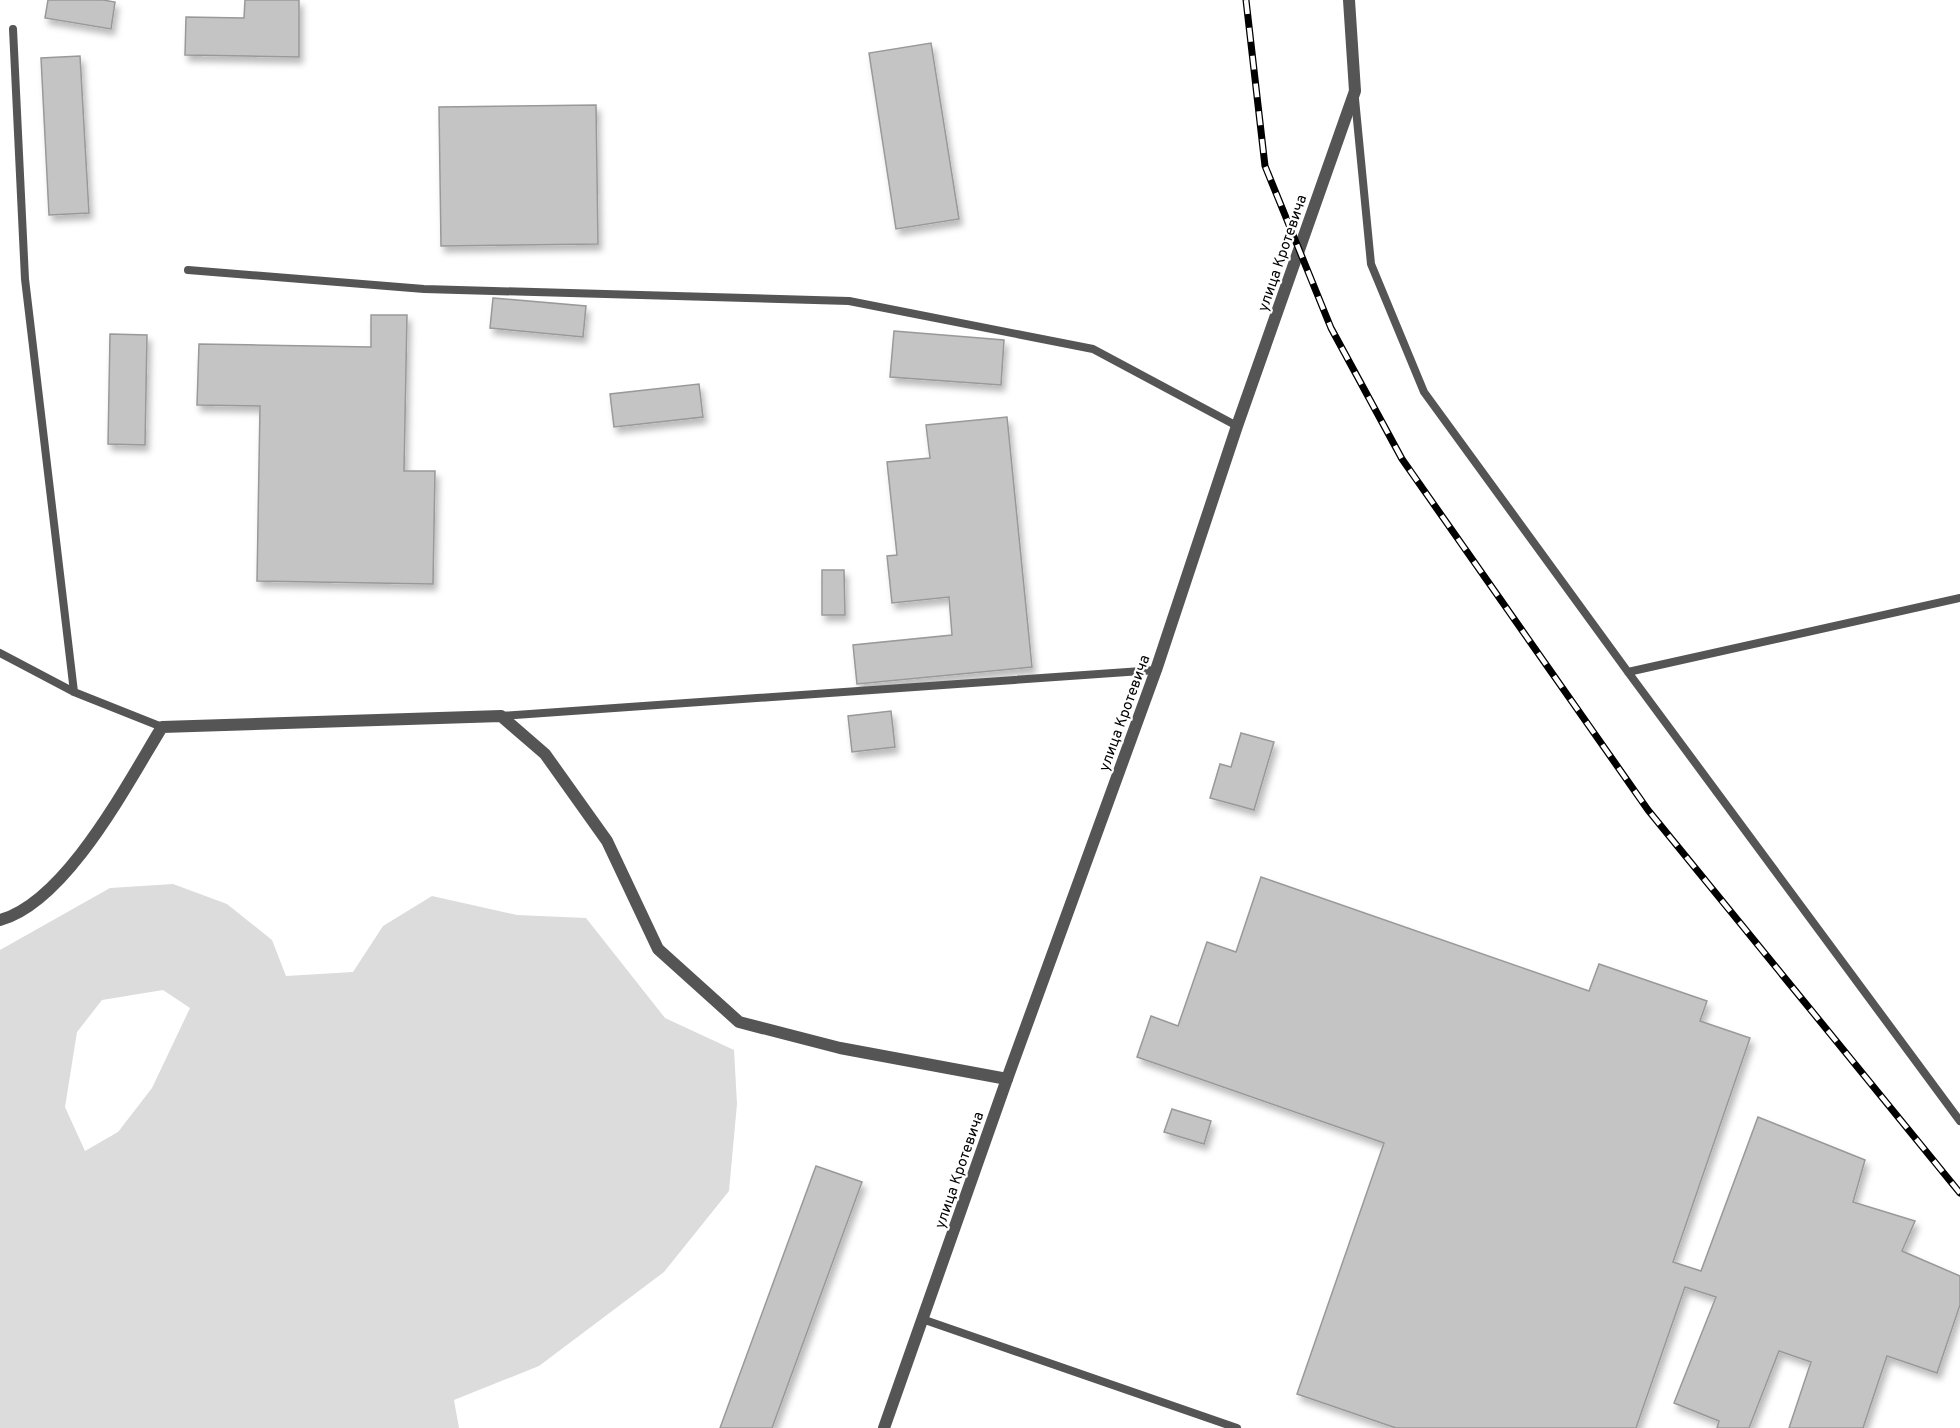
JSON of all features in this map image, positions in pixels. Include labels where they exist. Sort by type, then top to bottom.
[{"type":"street","name":"улица Кротевича","points":[[884,1428],[1007,1079],[1156,670],[1237,426],[1354,92],[1349,0]]},
{"type":"street","points":[[0,920],[15,916],[54,884],[84,851],[162,727],[501,716],[545,754],[607,841],[658,949],[739,1022],[840,1048],[1007,1079]]},
{"type":"lane","points":[[13,29],[25,279],[74,692]]},
{"type":"lane","points":[[1354,92],[1371,264],[1424,392],[1960,1121]]},
{"type":"lane","points":[[188,270],[424,290],[849,301],[1094,349],[1237,426]]},
{"type":"lane","points":[[1628,672],[1960,598]]},
{"type":"lane","points":[[0,653],[74,692],[162,727]]},
{"type":"lane","points":[[501,716],[1156,670]]},
{"type":"lane","points":[[922,1319],[1237,1428]]},
{"type":"shaded area","points":[[173,884],[227,904],[272,940],[286,976],[353,972],[383,926],[432,896],[517,915],[586,918],[665,1018],[734,1050],[737,1104],[729,1191],[664,1272],[539,1366],[454,1400],[459,1428],[0,1428],[0,950],[110,888]],"holes":[[[163,990],[190,1008],[152,1088],[118,1132],[85,1151],[65,1107],[77,1032],[102,1000]]]},
{"type":"building","points":[[48,0],[115,2],[111,29],[45,18]]},
{"type":"building","points":[[245,0],[299,0],[299,57],[185,55],[186,17],[244,18]]},
{"type":"building","points":[[931,43],[959,219],[896,229],[869,53]]},
{"type":"building","points":[[80,56],[89,213],[49,215],[41,58]]},
{"type":"building","points":[[596,105],[598,244],[441,246],[439,107]]},
{"type":"building","points":[[493,298],[586,306],[583,337],[490,328]]},
{"type":"building","points":[[371,315],[407,315],[404,471],[435,471],[433,584],[257,581],[260,406],[197,405],[199,344],[371,347]]},
{"type":"building","points":[[894,331],[1004,340],[1001,385],[890,377]]},
{"type":"building","points":[[110,334],[147,335],[145,445],[108,444]]},
{"type":"building","points":[[699,384],[703,417],[614,427],[610,394]]},
{"type":"building","points":[[1007,417],[1032,667],[857,684],[853,645],[952,635],[949,597],[892,603],[887,556],[897,555],[887,462],[930,458],[926,425]]},
{"type":"building","points":[[822,570],[844,570],[845,615],[822,615]]},
{"type":"building","points":[[891,711],[895,747],[852,752],[848,716]]},
{"type":"building","points":[[1241,733],[1274,742],[1254,810],[1210,798],[1220,764],[1231,767]]},
{"type":"building","points":[[1261,877],[1589,991],[1599,964],[1707,1001],[1700,1021],[1750,1038],[1673,1262],[1701,1271],[1758,1117],[1865,1160],[1853,1202],[1915,1221],[1902,1251],[1960,1276],[1960,1305],[1937,1373],[1887,1356],[1863,1428],[1789,1428],[1811,1362],[1779,1351],[1749,1428],[1717,1428],[1719,1421],[1674,1403],[1716,1297],[1685,1287],[1636,1428],[1396,1428],[1297,1394],[1384,1143],[1137,1057],[1151,1016],[1178,1026],[1207,942],[1236,952]]},
{"type":"building","points":[[1172,1109],[1211,1121],[1204,1144],[1164,1132]]},
{"type":"building","points":[[816,1166],[862,1182],[772,1428],[720,1428]]},
{"type":"railway","points":[[1246,0],[1265,166],[1331,328],[1402,459],[1648,810],[1960,1193]]}]
